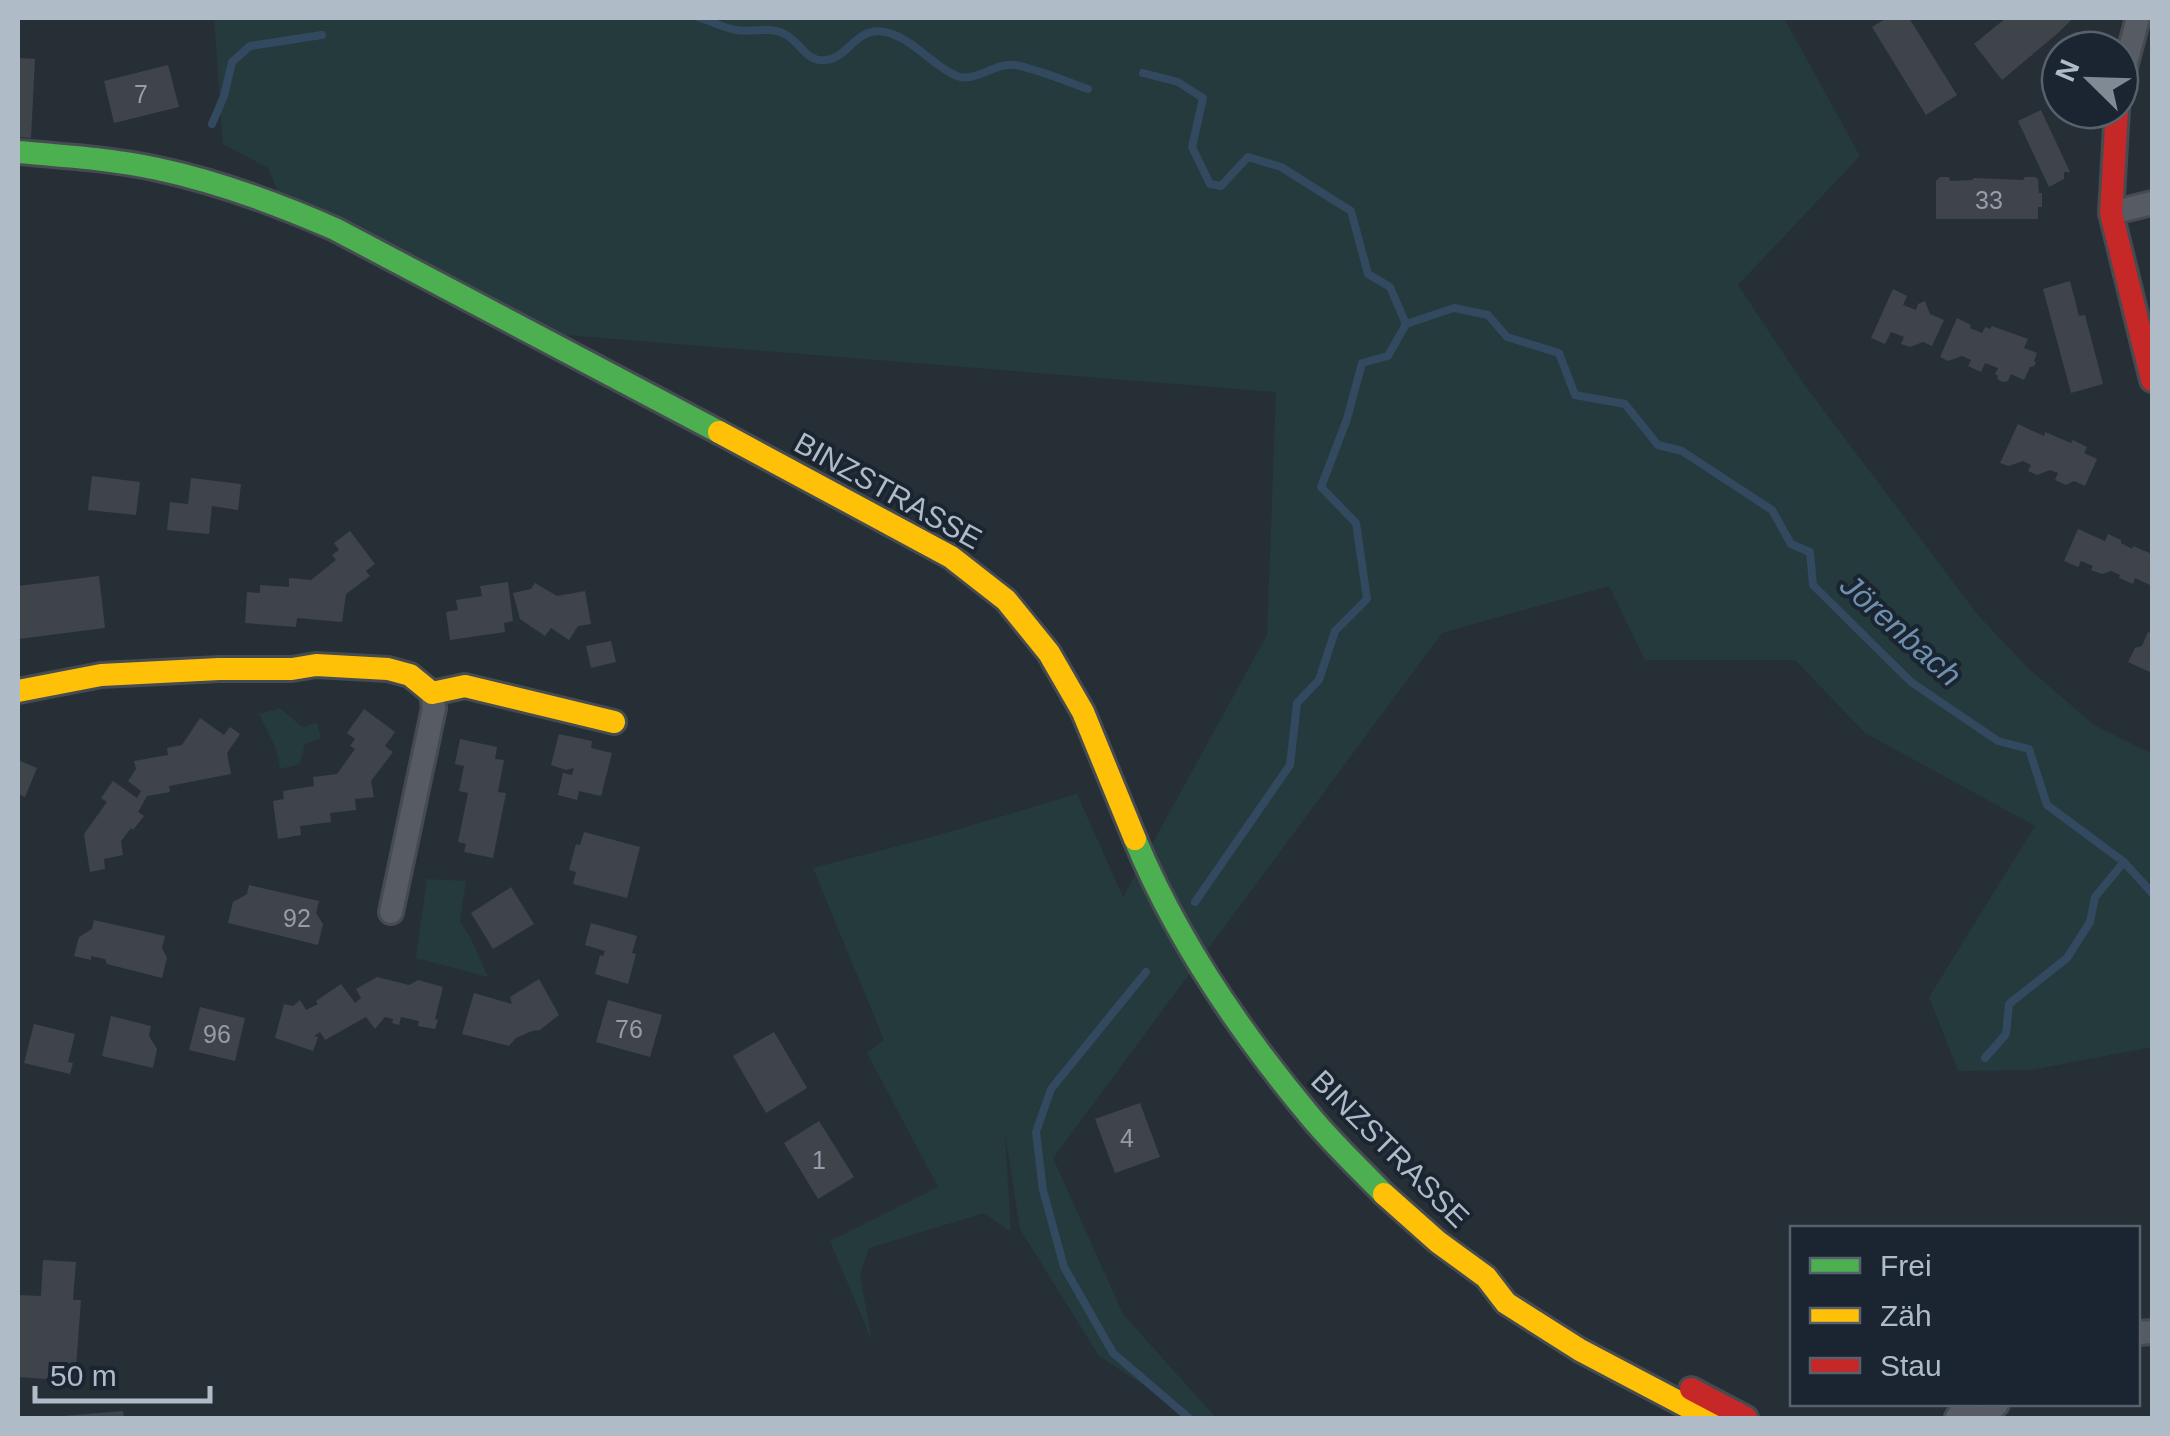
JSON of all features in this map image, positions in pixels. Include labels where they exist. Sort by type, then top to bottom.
[{"type":"main road","points":[[2116,130],[2110,213],[2152,380]]},
{"type":"main road","name":"BINZSTRASSE","points":[[18,152],[146,166],[223,185],[284,206],[866,509],[967,567],[1028,625],[1067,681],[1151,878],[1211,985],[1312,1119],[1372,1182],[1438,1242],[1486,1278],[1506,1304],[1580,1350],[1709,1418]]},
{"type":"main road","points":[[18,692],[101,675],[316,665],[388,669],[410,675],[432,693],[465,686],[614,722]]},
{"type":"main road","name":"BINZSTRASSE","points":[[1486,1278],[1514,1286],[1592,1335],[1746,1418]]},
{"type":"street","points":[[2110,213],[2152,203]]},
{"type":"street","points":[[392,912],[434,708],[432,693]]},
{"type":"green space","points":[[214,18],[1784,18],[1860,156],[1738,285],[1801,380],[1977,614],[2029,669],[2094,725],[2152,754],[2152,1047],[2032,1070],[1958,1071],[1929,997],[2035,826],[1865,733],[1795,660],[1645,660],[1609,586],[1442,633],[1053,1158],[1123,1314],[1216,1418],[1194,1418],[1099,1356],[1020,1229],[1005,1134],[1011,1232],[984,1213],[869,1248],[860,1275],[872,1341],[830,1241],[938,1187],[867,1053],[884,1040],[813,868],[1077,794],[1123,897],[1267,635],[1276,392],[528,332],[284,207],[268,168],[223,144]]},
{"type":"green space","points":[[280,708],[302,727],[317,723],[321,738],[305,744],[300,764],[280,769],[275,746],[259,714]]},
{"type":"green space","points":[[427,879],[466,881],[460,921],[488,977],[416,958]]},
{"type":"building","points":[[1887,18],[1909,18],[1957,95],[1926,115],[1872,27]]},
{"type":"building","points":[[2006,18],[2073,18],[2061,30],[2040,30],[2040,48],[2002,80],[1974,44]]},
{"type":"building","points":[[18,58],[35,59],[31,138],[18,137]]},
{"type":"building","points":[[168,65],[179,107],[114,123],[104,81]]},
{"type":"building","points":[[2040,110],[2040,130],[2050,130],[2070,172],[2064,172],[2064,179],[2049,187],[2018,121]]},
{"type":"building","points":[[1949,177],[1950,181],[2035,177],[2042,193],[2038,219],[1936,219],[1936,181]]},
{"type":"building","points":[[2070,281],[2079,316],[2085,315],[2103,384],[2071,393],[2043,289]]},
{"type":"building","points":[[1893,289],[1907,296],[1903,305],[1916,310],[1925,301],[1930,314],[1944,320],[1932,346],[1923,342],[1910,347],[1901,344],[1904,337],[1891,332],[1885,344],[1871,338]]},
{"type":"building","points":[[1957,318],[1982,333],[1985,327],[1992,326],[2028,339],[2024,348],[2037,353],[2036,362],[2024,380],[2011,374],[2003,382],[1995,374],[1998,368],[1985,363],[1981,372],[1968,366],[1971,360],[1962,356],[1948,361],[1940,357]]},
{"type":"building","points":[[2018,424],[2044,436],[2045,432],[2087,447],[2084,453],[2097,459],[2085,486],[2055,480],[2058,473],[2050,470],[2037,475],[2028,471],[2031,465],[2023,461],[2009,466],[2000,463]]},
{"type":"building","points":[[92,476],[140,482],[136,515],[88,510]]},
{"type":"building","points":[[191,478],[241,484],[238,510],[212,506],[209,534],[167,530],[170,502],[188,504]]},
{"type":"building","points":[[2078,529],[2105,541],[2108,534],[2132,549],[2133,546],[2152,554],[2152,586],[2135,578],[2133,584],[2111,571],[2102,574],[2081,561],[2078,567],[2064,561]]},
{"type":"building","points":[[350,531],[375,564],[366,571],[370,576],[346,594],[342,622],[297,618],[296,627],[245,623],[247,592],[260,593],[260,585],[289,587],[289,578],[311,580],[336,560],[332,555],[339,550],[334,543]]},
{"type":"building","points":[[99,576],[105,628],[18,639],[18,586]]},
{"type":"building","points":[[508,582],[513,621],[504,623],[505,632],[450,640],[446,612],[458,610],[456,600],[482,596],[480,586]]},
{"type":"building","points":[[535,583],[557,596],[585,591],[591,624],[578,626],[569,640],[551,628],[545,636],[520,619],[513,593],[531,589]]},
{"type":"building","points":[[2148,632],[2152,634],[2152,673],[2128,662]]},
{"type":"building","points":[[611,641],[616,662],[591,668],[586,646]]},
{"type":"building","points":[[364,709],[395,732],[385,746],[393,752],[371,781],[374,797],[355,799],[356,810],[330,813],[331,822],[300,826],[301,835],[278,839],[273,801],[284,799],[283,791],[314,786],[313,777],[337,774],[355,749],[350,746],[355,739],[347,733]]},
{"type":"building","points":[[200,718],[224,735],[230,727],[240,734],[227,753],[231,774],[169,786],[170,792],[147,796],[138,812],[144,816],[121,841],[123,855],[104,859],[105,869],[90,872],[84,834],[107,802],[101,798],[113,781],[137,798],[141,791],[128,781],[136,769],[134,761],[168,755],[167,748],[182,745]]},
{"type":"building","points":[[559,734],[592,741],[591,748],[612,753],[601,796],[579,791],[577,800],[558,795],[563,773],[572,775],[574,768],[566,770],[551,765]]},
{"type":"building","points":[[460,739],[497,747],[495,759],[504,760],[498,792],[506,793],[493,858],[464,852],[466,844],[458,842],[468,793],[459,791],[464,766],[455,764]]},
{"type":"building","points":[[18,760],[37,768],[25,797],[18,794]]},
{"type":"building","points":[[584,832],[640,847],[627,898],[573,884],[576,872],[569,870],[576,844],[580,845]]},
{"type":"building","points":[[249,885],[319,901],[316,913],[323,924],[318,945],[228,923],[233,902],[247,894]]},
{"type":"building","points":[[511,887],[534,924],[493,949],[471,913]]},
{"type":"building","points":[[94,920],[165,936],[162,948],[167,958],[162,978],[107,964],[105,959],[74,956],[79,937],[92,929]]},
{"type":"building","points":[[591,923],[637,936],[628,984],[595,974],[605,951],[585,945]]},
{"type":"building","points":[[377,977],[409,985],[418,980],[443,987],[435,1029],[401,1017],[399,1025],[385,1017],[375,1029],[366,1017],[325,1040],[320,1032],[314,1036],[318,1037],[313,1051],[275,1038],[284,1004],[293,1006],[300,1000],[306,1010],[341,984],[355,1003],[361,998],[356,989]]},
{"type":"building","points":[[539,979],[559,1015],[540,1030],[516,1038],[509,1046],[462,1034],[474,993],[512,1004],[510,997]]},
{"type":"building","points":[[608,1000],[662,1015],[650,1057],[596,1042]]},
{"type":"building","points":[[200,1007],[245,1018],[235,1061],[189,1050]]},
{"type":"building","points":[[111,1016],[151,1026],[149,1036],[157,1049],[153,1068],[102,1056]]},
{"type":"building","points":[[34,1024],[75,1034],[68,1062],[73,1063],[70,1074],[24,1063]]},
{"type":"building","points":[[774,1032],[807,1088],[766,1113],[733,1056]]},
{"type":"building","points":[[1140,1103],[1160,1157],[1115,1173],[1095,1119]]},
{"type":"building","points":[[819,1121],[854,1177],[818,1199],[784,1143]]},
{"type":"building","points":[[43,1260],[76,1262],[73,1300],[81,1300],[75,1381],[18,1377],[18,1295],[41,1296]]},
{"type":"building","points":[[123,1411],[124,1418],[63,1418],[63,1416]]},
{"type":"waterway","name":"Jörenbach","points":[[700,18],[736,30],[782,33],[819,60],[833,58],[866,34],[885,32],[904,40],[957,76],[971,77],[1015,65],[1088,89]]},
{"type":"waterway","points":[[212,124],[232,62],[250,46],[322,35]]},
{"type":"waterway","name":"Jörenbach","points":[[1143,73],[1178,82],[1203,98],[1192,147],[1210,184],[1221,186],[1248,157],[1281,167],[1351,211],[1368,274],[1390,287],[1406,324],[1454,308],[1488,315],[1507,337],[1559,353],[1575,395],[1625,404],[1658,445],[1682,451],[1772,510],[1791,544],[1810,552],[1813,585],[1911,682],[1998,741],[2029,749],[2047,805],[2124,862],[2152,893]]},
{"type":"waterway","points":[[1195,902],[1290,765],[1297,703],[1319,680],[1335,631],[1367,599],[1356,523],[1321,487],[1347,419],[1362,363],[1388,356],[1406,324]]},
{"type":"waterway","points":[[1985,1058],[2006,1034],[2009,1004],[2067,958],[2090,922],[2095,897],[2124,862]]},
{"type":"waterway","points":[[1146,972],[1051,1089],[1036,1132],[1043,1190],[1064,1267],[1113,1353],[1189,1418]]},
{"type":"traffic: fast","points":[[18,152],[158,169],[226,187],[292,211],[335,229],[719,432]]},
{"type":"traffic: fast","points":[[1135,839],[1170,914],[1235,1018],[1319,1126],[1384,1194]]},
{"type":"traffic: slow","points":[[719,432],[951,557],[1006,600],[1049,653],[1083,712],[1135,839]]},
{"type":"traffic: slow","points":[[18,691],[101,675],[316,665],[388,669],[410,675],[432,693],[465,686],[614,722]]},
{"type":"traffic: slow","points":[[1384,1194],[1438,1242],[1486,1277],[1506,1303],[1580,1350],[1709,1418]]},
{"type":"traffic: jam","points":[[2116,130],[2111,213],[2152,380]]},
{"type":"traffic: jam","points":[[1691,1389],[1746,1418]]}]
